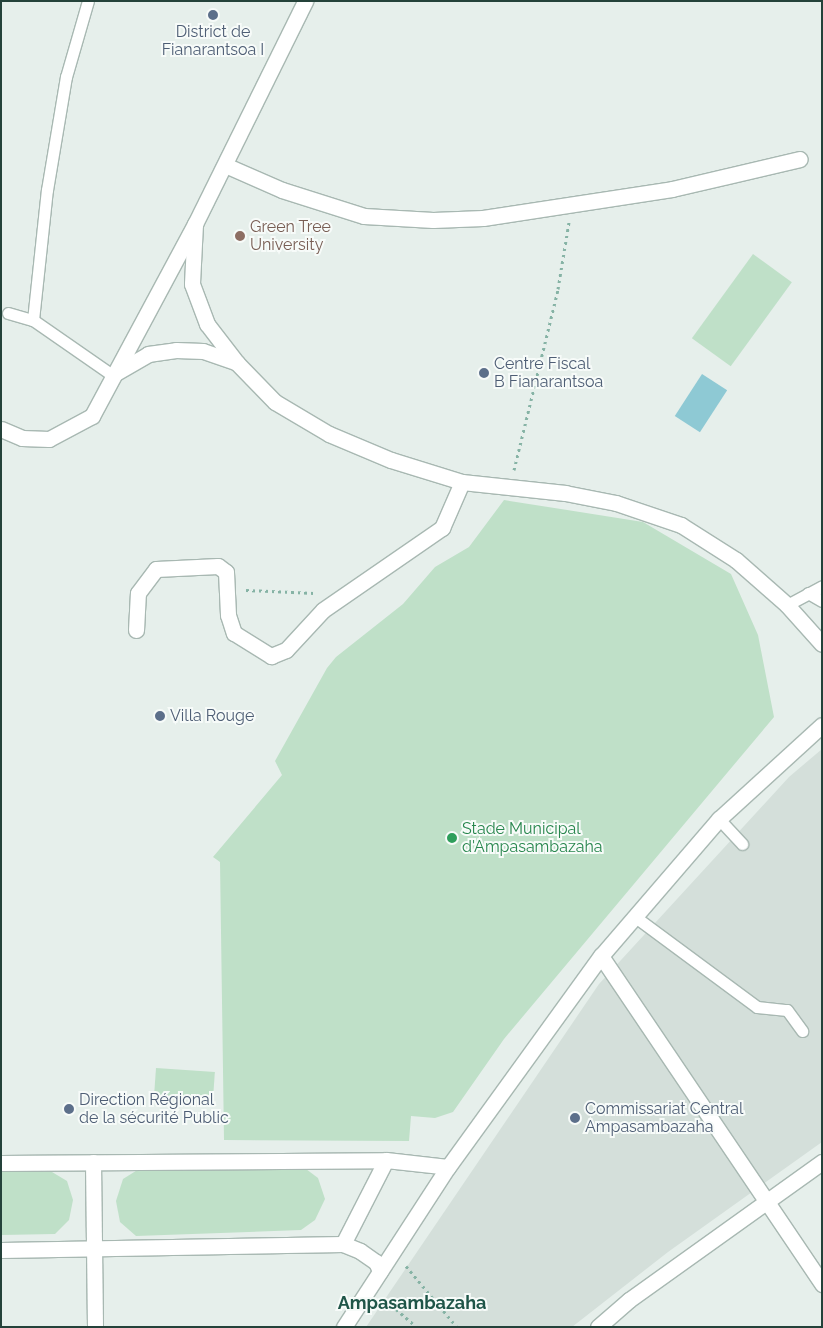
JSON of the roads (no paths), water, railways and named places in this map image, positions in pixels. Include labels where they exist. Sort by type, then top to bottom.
[{"type":"street","points":[[1,429],[22,438],[49,439],[92,416],[112,375],[195,224],[305,1]]},
{"type":"street","points":[[225,165],[282,190],[364,216],[483,218],[672,188],[800,159]]},
{"type":"street","points":[[195,224],[192,284],[207,324],[237,363],[275,402],[329,434],[391,460],[462,482],[510,486],[616,503],[681,525],[736,560],[787,604],[822,644]]},
{"type":"street","points":[[112,375],[148,354],[176,350],[203,351],[237,363]]},
{"type":"street","points":[[136,630],[138,593],[156,569],[218,566],[226,572],[228,615],[234,633],[271,656],[286,650],[323,610],[442,528],[462,482]]},
{"type":"street","points":[[344,1327],[448,1167],[601,956],[719,819],[822,725]]},
{"type":"street","points":[[601,956],[765,1203],[822,1284]]},
{"type":"street","points":[[1,1163],[386,1160],[448,1167]]},
{"type":"street","points":[[342,1244],[386,1160]]},
{"type":"street","points":[[93,1162],[95,1327]]},
{"type":"street","points":[[598,1327],[629,1300],[822,1162]]},
{"type":"street","points":[[1,1250],[342,1244],[368,1257],[380,1271]]},
{"type":"lane","points":[[33,320],[47,190],[66,78],[88,1]]},
{"type":"lane","points":[[8,313],[33,320],[112,375]]},
{"type":"lane","points":[[787,604],[822,586]]},
{"type":"lane","points":[[808,593],[822,601]]},
{"type":"lane","points":[[719,819],[742,844]]},
{"type":"lane","points":[[634,916],[757,1008],[787,1010],[802,1031]]},
{"type":"water","points":[[702,374],[727,390],[700,432],[675,416]]},
{"type":"place","name":"District de Fianarantsoa I","points":[[213,15]]},
{"type":"place","name":"Green Tree University","points":[[240,236]]},
{"type":"place","name":"Centre Fiscal B Fianarantsoa","points":[[484,373]]},
{"type":"place","name":"Villa Rouge","points":[[160,716]]},
{"type":"place","name":"Stade Municipal d'Ampasambazaha","points":[[452,838]]},
{"type":"place","name":"Direction Régional de la sécurité Public","points":[[69,1109]]},
{"type":"place","name":"Commissariat Central Ampasambazaha","points":[[575,1118]]},
{"type":"district","name":"Ampasambazaha","points":[[412,1303]]}]
